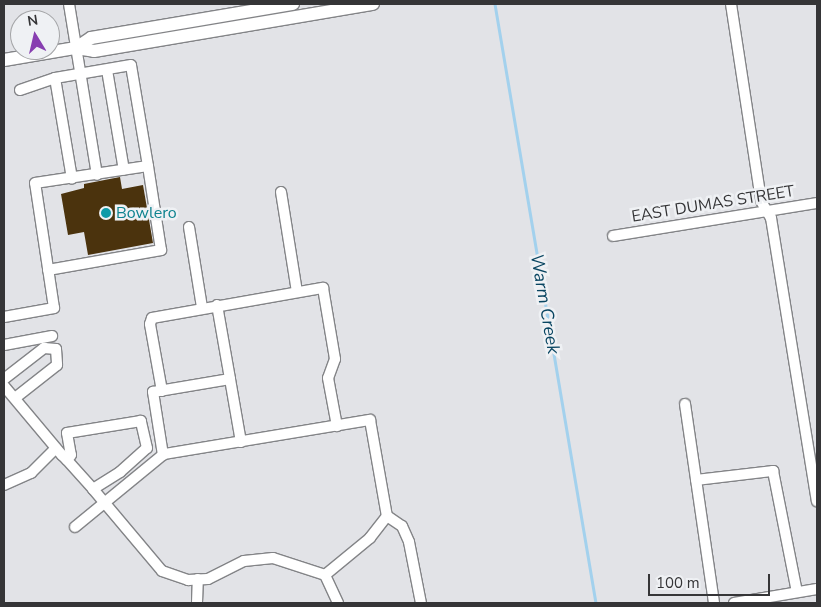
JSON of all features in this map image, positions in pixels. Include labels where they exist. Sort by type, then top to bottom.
[{"type":"main road","points":[[76,48],[91,38],[238,8],[293,4]]},
{"type":"main road","points":[[4,60],[76,48],[94,51],[373,4]]},
{"type":"street","points":[[69,4],[97,175]]},
{"type":"street","points":[[730,4],[765,210],[771,218],[817,501]]},
{"type":"street","points":[[238,8],[241,26]]},
{"type":"street","points":[[20,90],[54,78],[130,65],[148,166],[160,250],[48,270]]},
{"type":"street","points":[[107,70],[124,170]]},
{"type":"street","points":[[54,78],[72,179]]},
{"type":"street","points":[[4,317],[54,308],[36,183],[148,166]]},
{"type":"street","points":[[281,192],[297,292]]},
{"type":"street","name":"EAST DUMAS STREET","points":[[613,236],[817,203]]},
{"type":"street","points":[[189,228],[202,307]]},
{"type":"street","points":[[162,391],[150,324],[152,318],[202,307],[323,288],[335,359],[328,378],[337,426]]},
{"type":"street","points":[[217,305],[241,442]]},
{"type":"street","points":[[4,344],[52,336]]},
{"type":"street","points":[[4,379],[44,348],[56,349],[57,365],[15,398]]},
{"type":"street","points":[[163,455],[153,392],[230,379]]},
{"type":"street","points":[[4,386],[162,571],[188,580],[208,579],[244,561],[273,558],[325,575],[338,603]]},
{"type":"street","points":[[685,404],[714,603]]},
{"type":"street","points":[[74,527],[163,455],[370,420],[387,516],[402,526],[409,542],[421,603]]},
{"type":"street","points":[[4,485],[31,473],[62,454],[71,455],[67,433],[142,421],[146,448],[120,472],[93,489]]},
{"type":"street","points":[[810,455],[817,465]]},
{"type":"street","points":[[696,480],[773,471],[797,592]]},
{"type":"street","points":[[325,575],[370,538],[387,516]]},
{"type":"street","points":[[197,603],[198,579]]},
{"type":"street","points":[[734,603],[817,589]]},
{"type":"building","name":"Bowlero","points":[[120,177],[122,189],[143,185],[153,243],[88,255],[84,232],[68,235],[61,194],[84,188],[84,184]]},
{"type":"waterway","name":"Warm Creek","points":[[495,4],[596,603]]},
{"type":"place","name":"Bowlero","points":[[106,213]]}]
